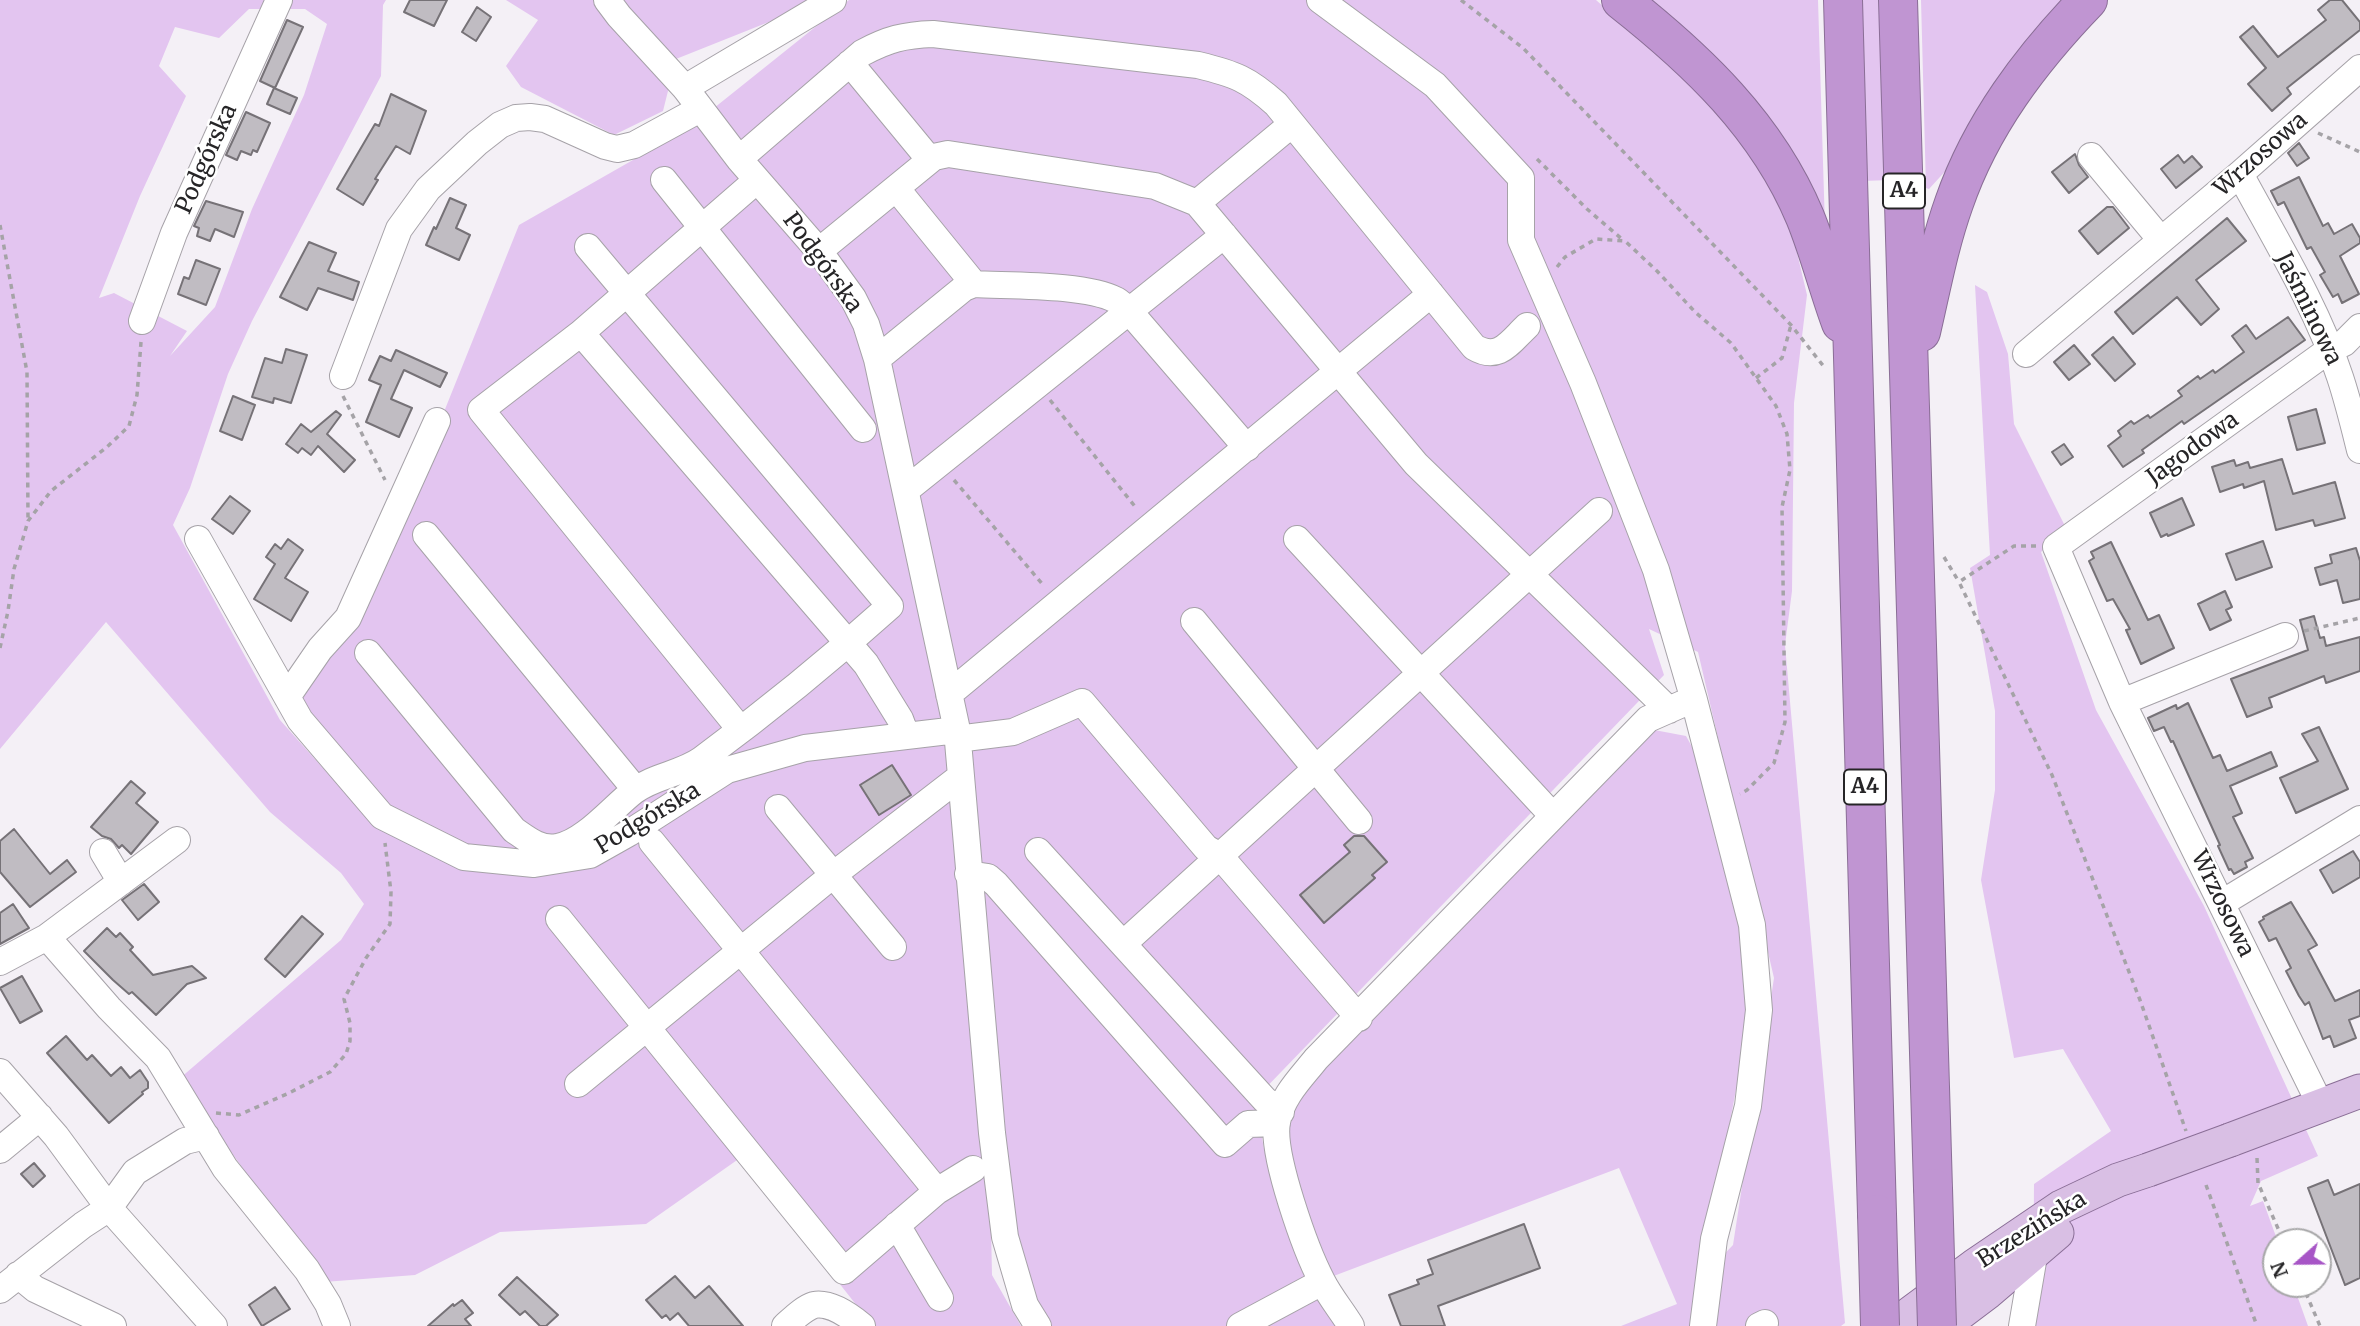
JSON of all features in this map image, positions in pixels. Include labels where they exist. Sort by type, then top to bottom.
[{"type":"highway","points":[[1620,0],[1657,29],[1712,80],[1758,133],[1778,163],[1805,218],[1841,366]]},
{"type":"highway","name":"A4","points":[[1843,0],[1841,366],[1880,1326]]},
{"type":"highway","name":"A4","points":[[1898,0],[1937,1326]]},
{"type":"highway","points":[[1910,382],[1944,232],[1968,168],[1989,126],[2018,80],[2088,0]]},
{"type":"main road","name":"Brzezińska","points":[[1893,1326],[2062,1206],[2118,1180],[2150,1174],[2245,1142],[2360,1091]]},
{"type":"main road","name":"Brzezińska","points":[[1942,1326],[2093,1206],[2150,1174]]},
{"type":"street","name":"Podgórska","points":[[142,321],[174,233],[279,0]]},
{"type":"street","name":"Podgórska","points":[[607,0],[819,251],[853,298],[866,324],[877,359],[957,734],[992,1133],[1005,1237],[1025,1305],[1038,1326]]},
{"type":"street","points":[[343,376],[399,229],[428,189],[484,137],[508,122],[530,117],[545,119],[605,146],[617,149],[634,145],[693,99],[833,0]]},
{"type":"street","points":[[1320,0],[1435,85],[1521,178],[1521,240],[1583,383],[1656,570],[1694,700],[1752,925],[1759,1010],[1748,1106],[1714,1239],[1703,1326]]},
{"type":"street","points":[[739,159],[862,53],[882,42],[905,35],[933,34],[1198,65],[1229,73],[1254,85],[1276,104],[1474,347],[1485,354],[1498,352],[1527,326]]},
{"type":"street","points":[[850,63],[930,160]]},
{"type":"street","name":"Wrzosowa","points":[[2026,354],[2240,174],[2360,68]]},
{"type":"street","points":[[1198,203],[1292,124]]},
{"type":"street","points":[[819,251],[930,160],[948,154],[1155,186],[1198,203],[1416,464],[1669,710]]},
{"type":"street","points":[[2091,156],[2161,240]]},
{"type":"street","name":"Jaśminowa","points":[[2240,174],[2303,292],[2329,350],[2340,376],[2360,450]]},
{"type":"street","points":[[664,180],[863,429]]},
{"type":"street","points":[[740,729],[481,410],[581,334],[757,180]]},
{"type":"street","points":[[896,188],[974,284]]},
{"type":"street","points":[[906,490],[1224,235]]},
{"type":"street","points":[[368,653],[514,830],[536,845],[558,847],[581,836],[635,789],[698,762],[848,644],[890,606],[589,247]]},
{"type":"street","points":[[877,359],[964,288],[974,284],[1057,288],[1102,295],[1118,301],[1129,311],[1247,447]]},
{"type":"street","points":[[949,694],[1431,294]]},
{"type":"street","name":"Jagodowa","points":[[2056,547],[2329,350],[2344,343],[2360,327]]},
{"type":"street","points":[[581,334],[866,664],[900,719],[906,735]]},
{"type":"street","points":[[287,697],[320,649],[348,618],[437,421]]},
{"type":"street","points":[[1122,944],[1599,511]]},
{"type":"street","points":[[426,535],[635,789]]},
{"type":"street","name":"Podgórska","points":[[198,539],[300,720],[382,816],[464,857],[534,864],[590,855],[727,770],[804,748],[906,735],[957,734]]},
{"type":"street","points":[[1297,539],[1553,817]]},
{"type":"street","name":"Wrzosowa","points":[[2056,547],[2122,702],[2321,1106]]},
{"type":"street","points":[[1194,621],[1359,821]]},
{"type":"street","points":[[2122,702],[2285,636]]},
{"type":"street","points":[[1351,1326],[1322,1282],[1296,1217],[1279,1154],[1279,1117],[1286,1096],[1309,1068],[1648,719],[1694,700]]},
{"type":"street","points":[[957,734],[1013,732],[1082,702],[1206,848],[1220,856],[1359,1018]]},
{"type":"street","points":[[578,1084],[833,874],[960,777]]},
{"type":"street","points":[[778,808],[892,947]]},
{"type":"street","points":[[2222,903],[2360,819]]},
{"type":"street","points":[[0,962],[47,937],[177,839]]},
{"type":"street","points":[[652,842],[937,1191]]},
{"type":"street","points":[[1038,851],[1279,1117]]},
{"type":"street","points":[[103,852],[121,882]]},
{"type":"street","points":[[968,874],[988,877],[996,884],[1225,1144],[1248,1124],[1279,1117]]},
{"type":"street","points":[[559,919],[844,1272],[937,1191],[973,1170]]},
{"type":"street","points":[[47,937],[109,1008],[158,1058],[207,1126],[225,1168],[306,1269],[328,1304],[337,1326]]},
{"type":"street","points":[[0,1072],[40,1118],[109,1208],[214,1326]]},
{"type":"street","points":[[0,1150],[40,1118]]},
{"type":"street","points":[[9,1282],[109,1208],[135,1172],[207,1126]]},
{"type":"street","points":[[897,1226],[940,1298]]},
{"type":"street","points":[[2022,1326],[2035,1250]]},
{"type":"street","points":[[9,1282],[35,1289],[113,1326]]},
{"type":"street","points":[[1240,1326],[1322,1282]]},
{"type":"street","points":[[785,1326],[814,1305],[836,1308],[862,1326]]},
{"type":"path","points":[[1461,0],[1523,48],[1791,325],[1841,366]]},
{"type":"path","points":[[2297,123],[2360,152]]},
{"type":"path","points":[[0,225],[27,372],[28,521],[13,569],[0,648]]},
{"type":"path","points":[[1542,288],[1565,257],[1596,239],[1625,241],[1695,312],[1731,344],[1776,406],[1787,434],[1790,470],[1782,507],[1785,722],[1774,763],[1747,790],[1720,804]]},
{"type":"path","points":[[28,521],[51,491],[129,426],[137,395],[142,321]]},
{"type":"path","points":[[1756,378],[1782,358],[1791,325]]},
{"type":"path","points":[[343,376],[340,390],[398,507]]},
{"type":"path","points":[[1037,385],[1152,527]]},
{"type":"path","points":[[940,463],[1059,604]]},
{"type":"path","points":[[1959,582],[2014,546],[2056,547]]},
{"type":"path","points":[[1939,548],[1959,582],[2052,775],[2140,1000],[2185,1127]]},
{"type":"path","points":[[2285,636],[2360,618]]},
{"type":"path","points":[[207,1126],[215,1113],[239,1115],[330,1072],[346,1054],[350,1023],[344,999],[366,958],[390,924],[391,892],[382,816]]},
{"type":"path","points":[[2245,1142],[2258,1183],[2278,1228]]},
{"type":"path","points":[[2206,1185],[2257,1326]]},
{"type":"path","points":[[2308,1298],[2320,1326]]},
{"type":"shaded area","points":[[0,0],[386,0],[383,5],[381,76],[252,321],[228,374],[190,488],[173,525],[280,720],[364,814],[396,814],[298,697],[364,611],[519,225],[689,128],[849,0],[1596,0],[1683,77],[1746,142],[1789,219],[1807,295],[1794,403],[1792,591],[1785,645],[1845,1323],[1841,1326],[1621,1326],[1677,1304],[1619,1168],[1331,1277],[1298,1191],[1286,1131],[1298,1097],[1649,729],[1686,736],[1696,754],[1741,933],[1750,1016],[1700,1279],[1733,1245],[1774,978],[1698,652],[1649,629],[1664,675],[1255,1099],[1264,1149],[1315,1290],[1339,1326],[1047,1326],[1035,1308],[1012,1219],[986,985],[992,1275],[1021,1326],[873,1326],[740,1158],[646,1224],[500,1232],[415,1275],[324,1282],[179,1079],[341,940],[364,904],[341,873],[270,812],[106,622],[0,749]],"holes":[[[249,9],[305,9],[327,24],[304,95],[252,209],[215,307],[170,356],[187,331],[114,293],[99,298],[140,196],[186,96],[159,66],[175,27],[219,38]]]},
{"type":"shaded area","points":[[506,0],[824,0],[676,59],[663,111],[614,135],[521,87],[506,66],[538,20]]},
{"type":"shaded area","points":[[1631,0],[1818,0],[1825,227]]},
{"type":"shaded area","points":[[1857,0],[1886,0],[1891,180],[1862,181]]},
{"type":"shaded area","points":[[1921,0],[2074,0],[1950,166],[1929,189],[1926,188]]},
{"type":"shaded area","points":[[1975,285],[1987,292],[2008,354],[2014,424],[2066,528],[2041,552],[2096,710],[2204,906],[2318,1156],[2261,1181],[2250,1206],[2263,1201],[2273,1228],[2262,1228],[2262,1298],[2298,1298],[2308,1326],[2033,1326],[2034,1184],[2111,1131],[2063,1049],[2014,1058],[1981,880],[1995,790],[1995,711],[1970,568],[1990,555]]},
{"type":"building","points":[[410,0],[447,0],[434,26],[404,12]]},
{"type":"building","points":[[2330,0],[2342,0],[2360,22],[2360,30],[2287,88],[2291,94],[2272,111],[2248,84],[2266,68],[2240,37],[2253,26],[2278,57],[2326,20],[2318,10]]},
{"type":"building","points":[[477,7],[491,17],[476,41],[462,32]]},
{"type":"building","points":[[287,20],[303,27],[275,88],[260,81]]},
{"type":"building","points":[[274,88],[297,98],[290,114],[267,104]]},
{"type":"building","points":[[391,94],[426,111],[410,154],[396,146],[375,179],[378,180],[363,205],[337,189],[375,124],[379,126]]},
{"type":"building","points":[[246,112],[270,123],[257,152],[253,150],[251,155],[241,151],[237,160],[226,155]]},
{"type":"building","points":[[2299,143],[2309,158],[2297,166],[2288,153]]},
{"type":"building","points":[[2075,154],[2088,177],[2069,193],[2052,172]]},
{"type":"building","points":[[2178,155],[2184,163],[2192,156],[2202,167],[2176,188],[2161,169]]},
{"type":"building","points":[[2299,177],[2323,226],[2328,223],[2334,234],[2352,224],[2360,238],[2360,243],[2340,256],[2359,294],[2342,303],[2338,294],[2333,297],[2320,275],[2325,272],[2311,247],[2307,249],[2284,202],[2278,205],[2271,191]]},
{"type":"building","points":[[450,198],[466,205],[456,228],[470,235],[459,260],[426,245]]},
{"type":"building","points":[[206,201],[243,212],[234,237],[215,229],[210,241],[197,236],[199,228],[194,226]]},
{"type":"building","points":[[2107,207],[2113,207],[2129,228],[2098,254],[2079,231]]},
{"type":"building","points":[[2227,218],[2246,241],[2196,280],[2219,309],[2201,325],[2177,297],[2133,334],[2115,312]]},
{"type":"building","points":[[309,242],[336,253],[328,271],[359,282],[353,300],[318,288],[307,310],[280,297]]},
{"type":"building","points":[[196,260],[220,269],[206,305],[178,294],[184,277],[189,279]]},
{"type":"building","points":[[2288,317],[2305,340],[2184,424],[2182,421],[2123,467],[2108,446],[2121,436],[2118,431],[2131,421],[2134,424],[2148,415],[2150,418],[2182,396],[2178,391],[2198,376],[2200,379],[2213,370],[2215,373],[2244,352],[2232,336],[2246,325],[2256,339]]},
{"type":"building","points":[[2113,337],[2135,364],[2115,381],[2092,355]]},
{"type":"building","points":[[2074,345],[2090,364],[2069,380],[2054,362]]},
{"type":"building","points":[[286,349],[307,355],[291,403],[274,398],[273,403],[252,397],[265,358],[282,363]]},
{"type":"building","points":[[396,350],[447,373],[440,387],[404,370],[391,399],[412,408],[399,437],[366,422],[381,385],[369,380],[380,356],[391,361]]},
{"type":"building","points":[[233,396],[255,405],[242,440],[220,431]]},
{"type":"building","points":[[2316,409],[2325,443],[2297,450],[2288,417]]},
{"type":"building","points":[[336,411],[341,415],[327,434],[355,460],[344,472],[318,446],[311,455],[302,448],[298,453],[286,444],[301,424],[311,432]]},
{"type":"building","points":[[2064,444],[2073,457],[2061,465],[2052,452]]},
{"type":"building","points":[[2282,459],[2293,494],[2335,482],[2345,518],[2315,526],[2313,520],[2276,530],[2264,481],[2244,488],[2243,484],[2220,492],[2212,467],[2234,460],[2236,466],[2248,462],[2250,468]]},
{"type":"building","points":[[230,496],[250,511],[233,534],[212,519]]},
{"type":"building","points":[[2182,498],[2194,525],[2161,537],[2150,513]]},
{"type":"building","points":[[288,539],[303,550],[285,578],[308,592],[291,621],[254,599],[275,564],[266,557],[275,544],[281,549]]},
{"type":"building","points":[[2263,541],[2272,567],[2236,580],[2226,554]]},
{"type":"building","points":[[2111,542],[2148,620],[2159,615],[2174,648],[2141,664],[2126,630],[2130,629],[2113,599],[2107,601],[2089,561],[2094,558],[2091,552]]},
{"type":"building","points":[[2356,548],[2360,561],[2360,599],[2343,603],[2337,580],[2320,585],[2315,568],[2332,563],[2330,555]]},
{"type":"building","points":[[2225,591],[2232,607],[2226,610],[2231,620],[2210,630],[2198,604]]},
{"type":"building","points":[[2314,616],[2320,638],[2324,637],[2326,646],[2360,637],[2360,671],[2326,683],[2324,676],[2269,698],[2272,707],[2247,717],[2231,679],[2308,650],[2300,620]]},
{"type":"building","points":[[2188,703],[2213,758],[2220,755],[2227,771],[2271,752],[2277,766],[2230,786],[2242,813],[2233,817],[2253,858],[2245,862],[2247,867],[2234,874],[2229,870],[2173,741],[2171,742],[2164,727],[2154,731],[2148,718],[2176,705],[2177,709]]},
{"type":"building","points":[[2319,727],[2348,789],[2296,813],[2280,778],[2318,761],[2302,734]]},
{"type":"building","points":[[892,765],[911,795],[879,815],[860,785]]},
{"type":"building","points":[[131,781],[145,793],[136,803],[158,822],[131,854],[122,845],[119,848],[111,839],[91,827]]},
{"type":"building","points":[[14,829],[50,874],[67,860],[76,872],[30,907],[0,872],[0,841]]},
{"type":"building","points":[[1354,836],[1364,836],[1387,862],[1372,875],[1375,878],[1324,923],[1300,895],[1350,852],[1344,845]]},
{"type":"building","points":[[2353,851],[2360,862],[2360,877],[2333,893],[2320,870]]},
{"type":"building","points":[[144,884],[159,902],[138,920],[122,900]]},
{"type":"building","points":[[2291,902],[2317,945],[2308,950],[2335,1001],[2360,990],[2360,1016],[2349,1020],[2356,1038],[2334,1047],[2330,1036],[2323,1039],[2309,1002],[2305,1005],[2299,996],[2286,971],[2291,968],[2276,938],[2269,941],[2259,922],[2263,917]]},
{"type":"building","points":[[13,904],[29,928],[0,944],[0,913]]},
{"type":"building","points":[[302,916],[323,934],[285,977],[265,959]]},
{"type":"building","points":[[107,928],[116,937],[120,933],[133,947],[130,950],[153,975],[192,966],[206,978],[187,984],[156,1015],[132,992],[129,994],[113,980],[84,951]]},
{"type":"building","points":[[22,976],[42,1011],[20,1023],[0,988]]},
{"type":"building","points":[[66,1036],[87,1060],[92,1055],[111,1076],[121,1067],[130,1078],[140,1070],[148,1082],[148,1088],[109,1123],[47,1053]]},
{"type":"building","points":[[34,1163],[45,1176],[33,1187],[21,1174]]},
{"type":"building","points":[[2328,1180],[2334,1195],[2360,1184],[2360,1278],[2345,1285],[2332,1251],[2332,1228],[2323,1228],[2308,1188]]},
{"type":"building","points":[[1524,1224],[1540,1268],[1438,1306],[1445,1326],[1401,1326],[1389,1295],[1419,1284],[1417,1280],[1433,1274],[1428,1260]]},
{"type":"building","points":[[675,1276],[695,1298],[709,1286],[743,1326],[689,1326],[678,1313],[670,1320],[666,1315],[662,1318],[646,1300]]},
{"type":"building","points":[[517,1277],[558,1315],[546,1326],[540,1326],[525,1311],[520,1315],[499,1295]]},
{"type":"building","points":[[275,1287],[290,1309],[262,1326],[249,1305]]},
{"type":"building","points":[[462,1300],[473,1313],[465,1319],[471,1326],[428,1326],[453,1304],[454,1306]]}]
